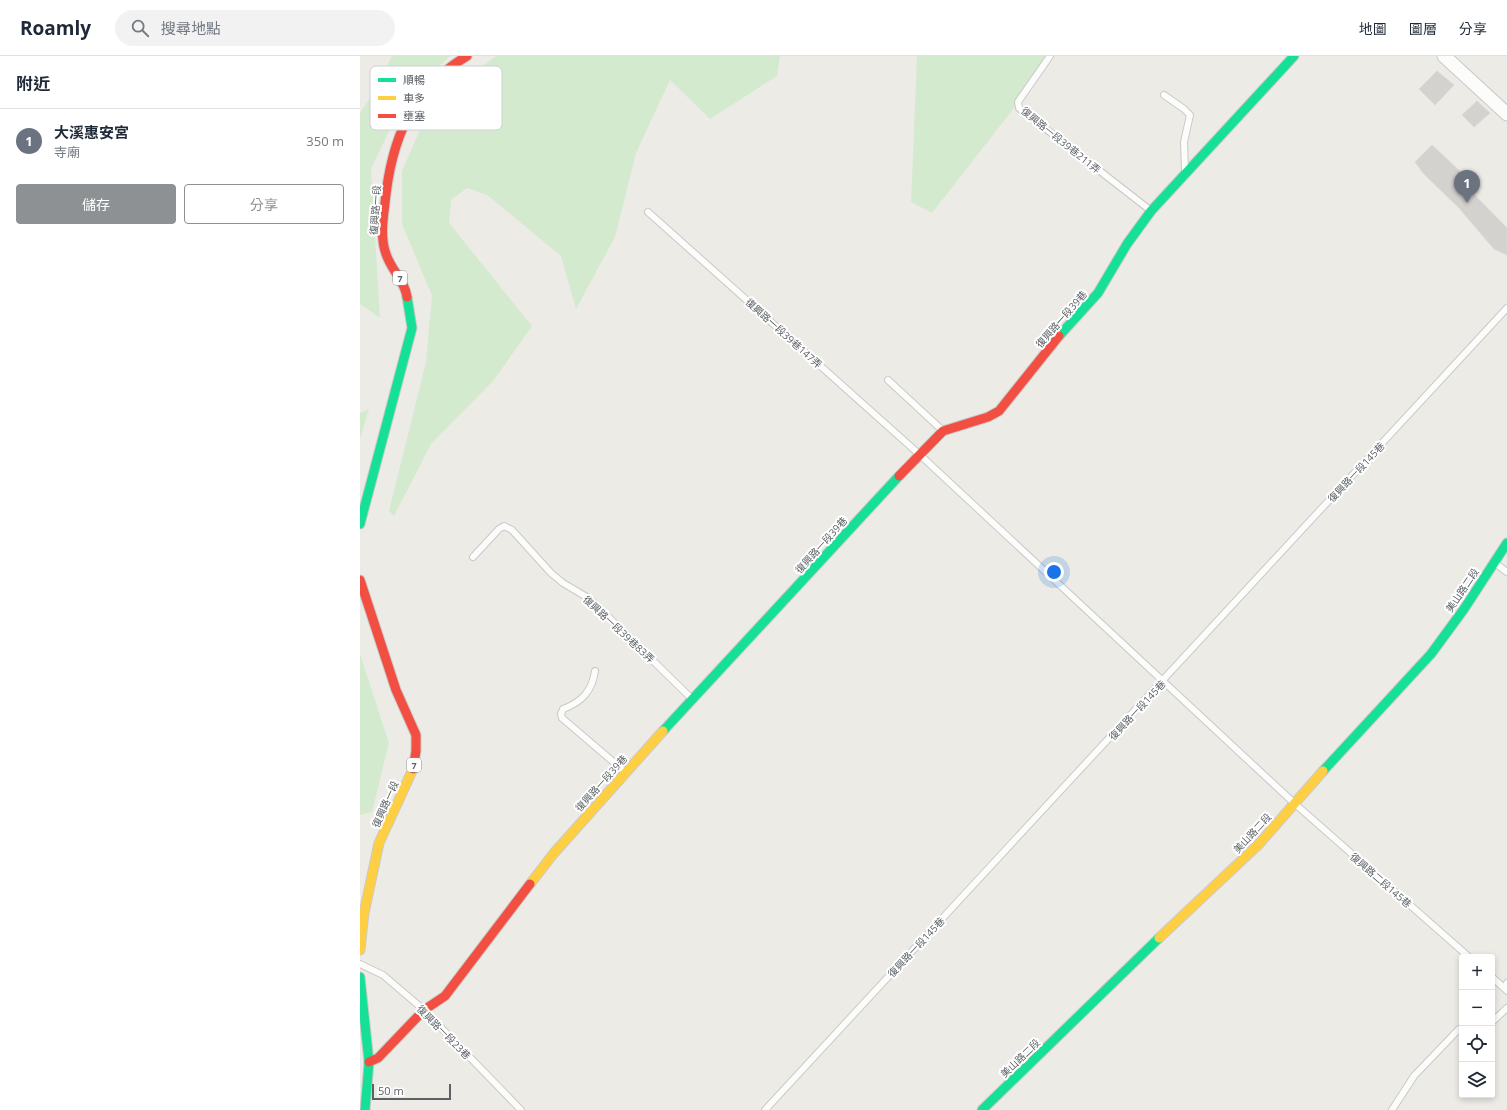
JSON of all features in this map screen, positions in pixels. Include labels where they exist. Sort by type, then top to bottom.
[{"type":"street","name":"復興路一段","points":[[450,66],[467,56]]},
{"type":"street","name":"復興路一段39巷","points":[[369,1062],[378,1058],[424,1010],[445,996],[554,853],[625,772],[919,454],[943,431],[988,417],[999,411],[1066,328],[1098,293],[1127,244],[1151,211],[1294,56]]},
{"type":"street","points":[[1444,56],[1507,114]]},
{"type":"street","name":"復興路一段","points":[[360,524],[412,328],[406,290],[386,254],[382,234],[388,172],[398,137],[402,130]]},
{"type":"street","name":"美山路二段","points":[[982,1110],[1146,950],[1258,845],[1294,803],[1431,654],[1464,609],[1507,543]]},
{"type":"street","name":"復興路一段","points":[[360,580],[396,690],[416,736],[414,766],[379,843],[362,912],[360,950]]},
{"type":"street","points":[[360,977],[369,1062],[365,1110]]},
{"type":"lane","name":"復興路一段39巷211弄","points":[[1050,56],[1018,102],[1019,108],[1151,211]]},
{"type":"lane","points":[[1164,95],[1190,115],[1184,142],[1185,174]]},
{"type":"lane","name":"復興路一段39巷147弄","points":[[648,212],[919,454],[1163,682]]},
{"type":"lane","name":"復興路一段145巷","points":[[765,1110],[1163,682],[1507,308]]},
{"type":"lane","points":[[888,380],[943,431]]},
{"type":"lane","name":"復興路一段39巷83弄","points":[[473,557],[499,529],[504,526],[512,530],[551,573],[563,583],[590,599],[693,700]]},
{"type":"lane","points":[[1494,562],[1507,572]]},
{"type":"lane","points":[[595,671],[594,680],[585,697],[563,709],[561,714],[562,718],[625,772]]},
{"type":"lane","name":"復興路二段145巷","points":[[1163,682],[1294,803],[1466,954]]},
{"type":"lane","name":"復興路一段23巷","points":[[360,964],[383,975],[424,1010],[521,1110]]},
{"type":"lane","points":[[1495,979],[1506,987]]},
{"type":"lane","points":[[1495,1019],[1507,1008]]},
{"type":"lane","points":[[1392,1110],[1414,1076],[1459,1029]]},
{"type":"green space","points":[[392,56],[450,56],[439,66],[387,66]]},
{"type":"green space","points":[[496,56],[780,56],[777,76],[710,119],[670,80],[636,153],[615,237],[576,309],[561,256],[487,195],[467,188],[451,200],[449,223],[532,326],[494,380],[431,444],[394,516],[389,511],[426,362],[432,296],[402,224],[402,171],[420,130],[502,130],[502,66],[483,66]]},
{"type":"green space","points":[[917,56],[1045,56],[1014,108],[932,213],[911,202]]},
{"type":"green space","points":[[370,98],[370,130],[390,130],[371,169],[380,318],[360,304],[360,113]]},
{"type":"green space","points":[[369,409],[360,439],[360,413]]},
{"type":"green space","points":[[360,654],[389,743],[372,812],[360,815]]},
{"type":"building","points":[[1437,71],[1454,85],[1435,105],[1419,89]]},
{"type":"building","points":[[1477,101],[1490,113],[1474,127],[1462,115]]},
{"type":"building","points":[[1432,145],[1465,176],[1461,181],[1507,228],[1507,255],[1494,249],[1459,208],[1423,173],[1415,162]]},
{"type":"traffic: fast","points":[[1059,336],[1098,293],[1127,244],[1151,211],[1294,56]]},
{"type":"traffic: fast","points":[[360,524],[412,328],[407,297]]},
{"type":"traffic: fast","points":[[663,731],[899,476]]},
{"type":"traffic: fast","points":[[1323,771],[1431,654],[1464,609],[1507,543]]},
{"type":"traffic: fast","points":[[982,1110],[1159,938]]},
{"type":"traffic: fast","points":[[360,977],[369,1062],[365,1110]]},
{"type":"traffic: slow","points":[[530,884],[554,853],[663,731]]},
{"type":"traffic: slow","points":[[360,950],[364,913],[379,843],[413,769]]},
{"type":"traffic: slow","points":[[1159,938],[1258,845],[1323,771]]},
{"type":"traffic: jam","points":[[452,66],[467,56]]},
{"type":"traffic: jam","points":[[402,130],[392,159],[382,228],[384,248],[388,260],[404,286],[407,297]]},
{"type":"traffic: jam","points":[[899,476],[943,431],[988,417],[999,411],[1059,336]]},
{"type":"traffic: jam","points":[[360,580],[396,690],[416,735],[416,751],[413,769]]},
{"type":"traffic: jam","points":[[369,1062],[378,1058],[424,1010],[445,996],[530,884]]},
{"type":"place","name":"大溪惠安宮","points":[[1467,203]]}]
